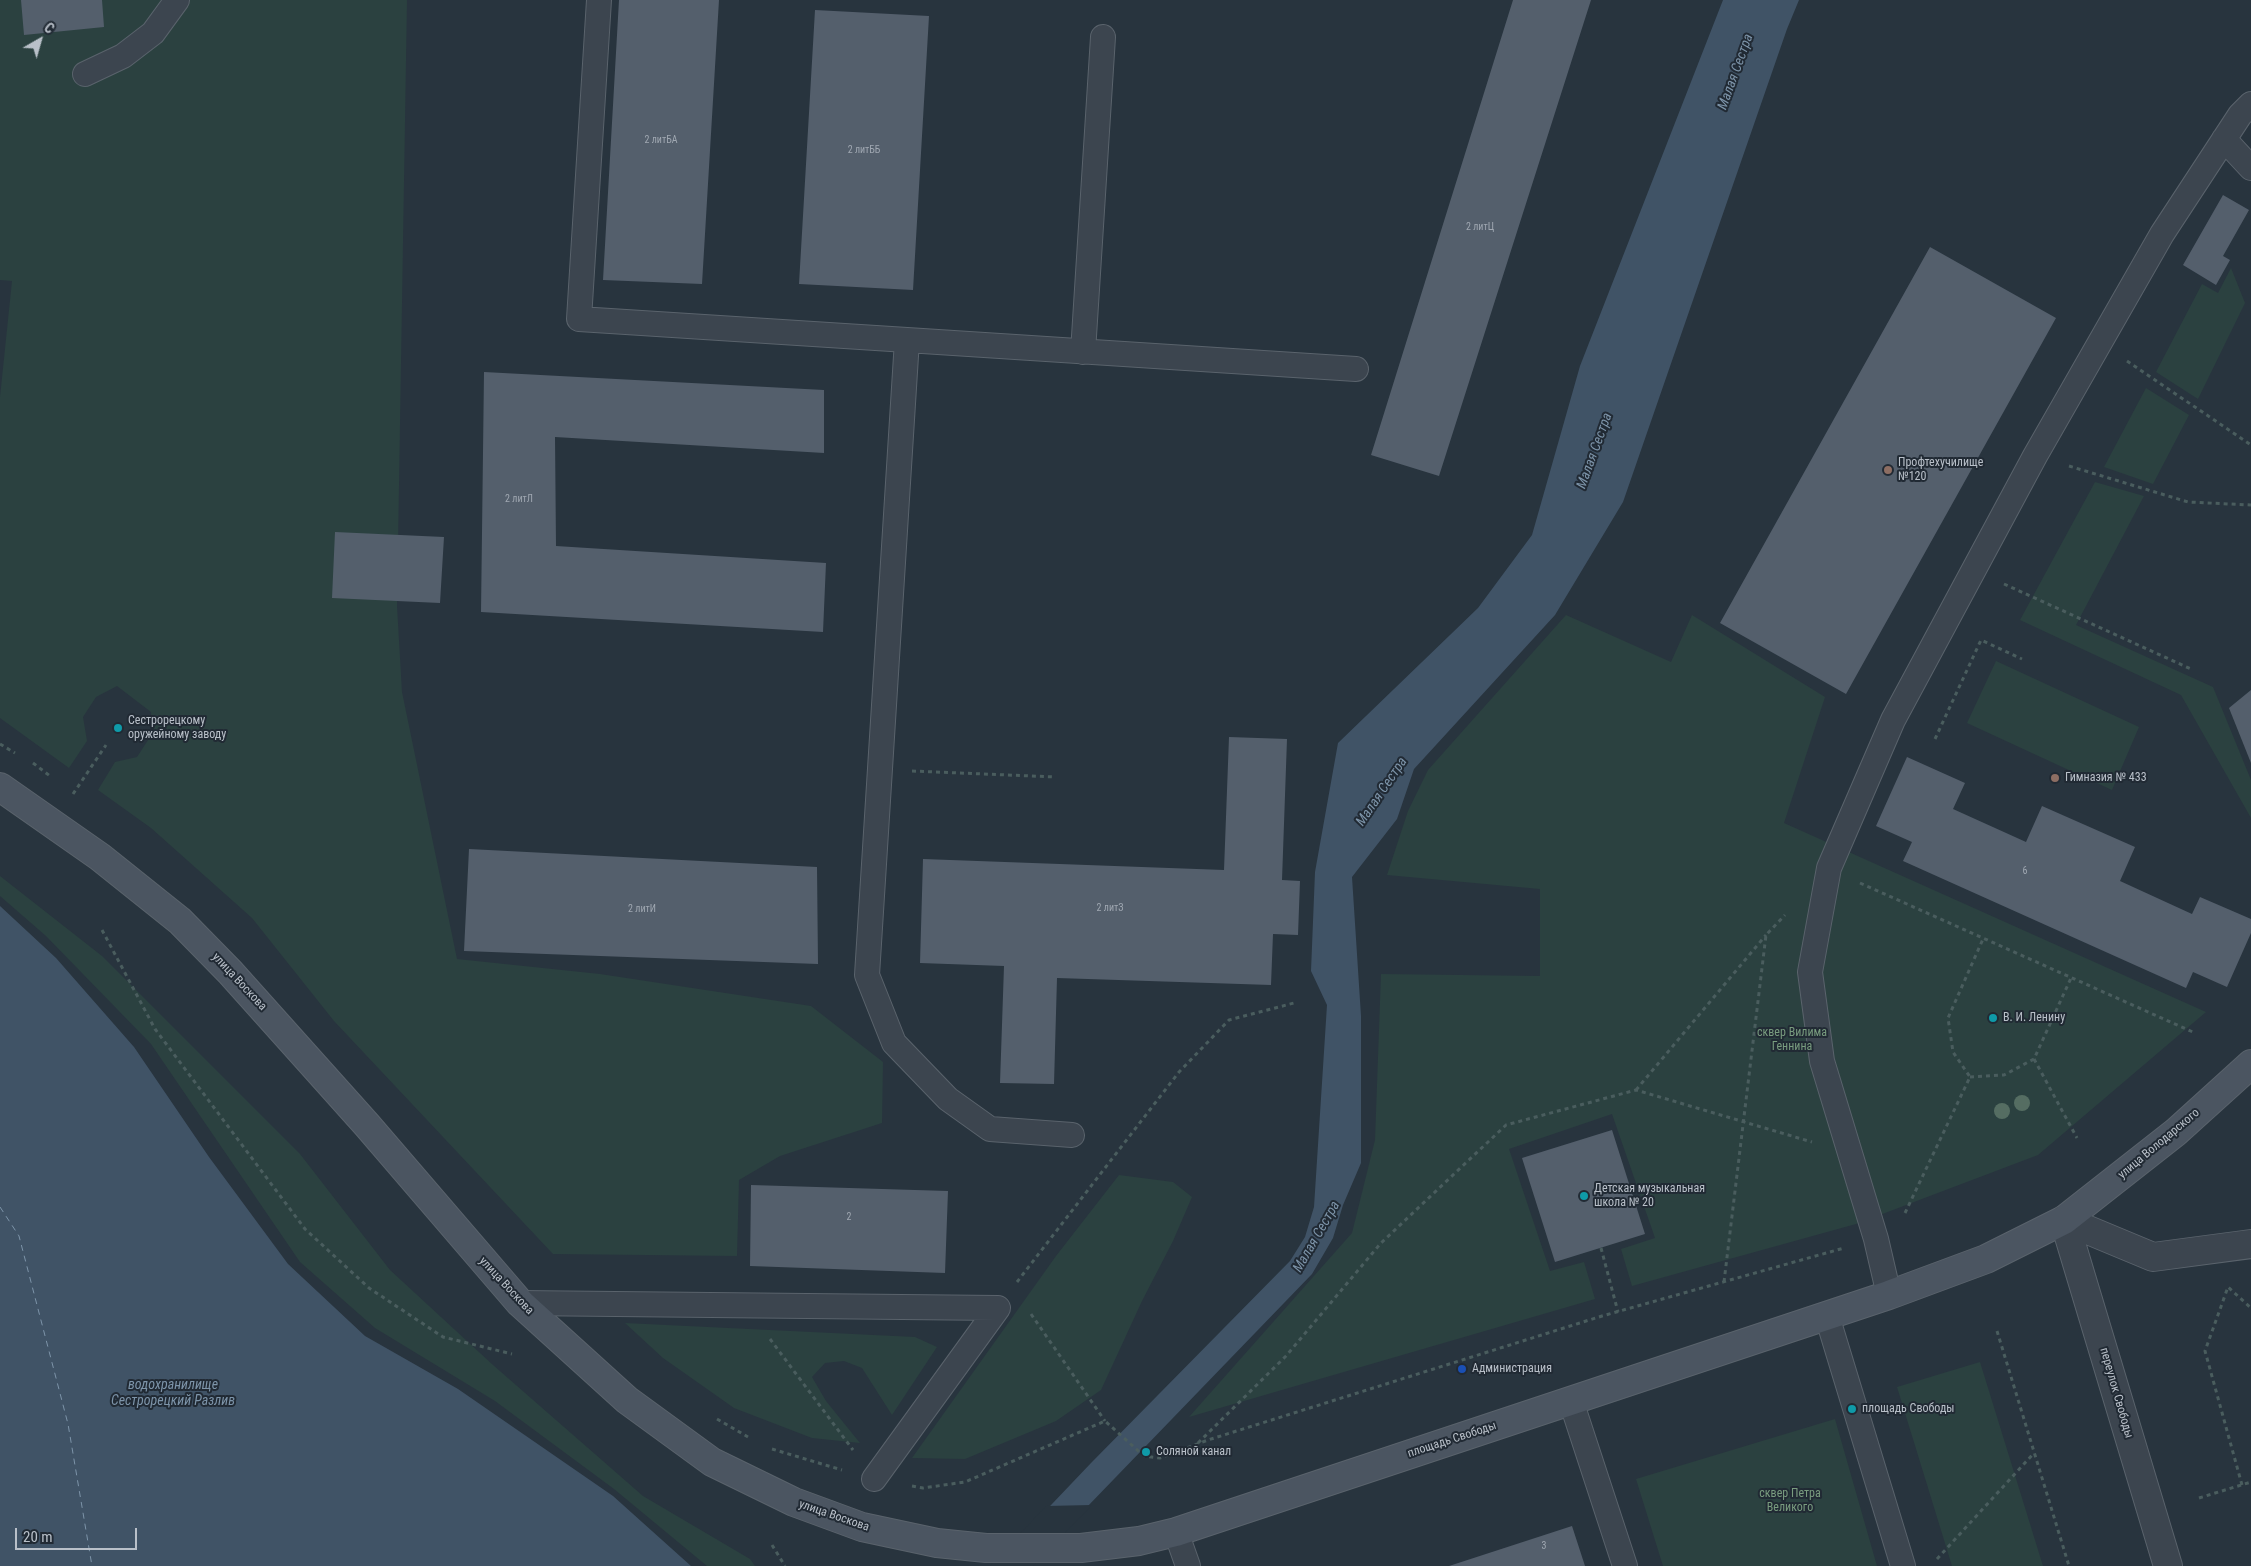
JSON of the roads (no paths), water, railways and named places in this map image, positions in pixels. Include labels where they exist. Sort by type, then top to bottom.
[{"type":"main road","name":"улица Воскова","points":[[0,787],[100,857],[180,921],[230,972],[520,1303],[626,1400],[712,1462],[794,1502],[862,1527],[937,1543],[986,1548],[1081,1548],[1139,1541]]},
{"type":"main road","name":"улица Володарского","points":[[2064,1220],[2176,1132],[2251,1064]]},
{"type":"main road","name":"площадь Свободы","points":[[1139,1541],[1176,1532],[1888,1295],[1986,1259],[2064,1220]]},
{"type":"street","points":[[2064,1220],[2153,1258],[2251,1244]]},
{"type":"street","name":"переулок Свободы","points":[[2064,1220],[2168,1566]]},
{"type":"lane","points":[[85,74],[123,56],[153,33],[177,0]]},
{"type":"lane","points":[[599,0],[579,319],[1356,369]]},
{"type":"lane","points":[[1083,352],[1103,37]]},
{"type":"lane","points":[[1888,1295],[1876,1239],[1822,1061],[1810,972],[1829,868],[1893,720],[2035,456],[2162,234],[2224,139],[2251,104]]},
{"type":"lane","points":[[2224,139],[2251,168]]},
{"type":"lane","points":[[907,340],[866,975],[894,1043],[948,1099],[990,1129],[1072,1136]]},
{"type":"lane","points":[[520,1303],[998,1308],[874,1479]]},
{"type":"lane","points":[[1826,1316],[1903,1566]]},
{"type":"lane","points":[[1571,1401],[1625,1566]]},
{"type":"lane","points":[[1176,1532],[1188,1566]]},
{"type":"water","name":"Малая Сестра","points":[[1723,0],[1799,0],[1787,29],[1623,502],[1555,615],[1414,769],[1397,819],[1352,877],[1361,1016],[1361,1163],[1343,1205],[1333,1238],[1312,1274],[1030,1566],[993,1566],[1091,1463],[1290,1261],[1305,1237],[1314,1207],[1327,1005],[1311,971],[1315,872],[1338,743],[1478,608],[1532,535],[1580,366]]},
{"type":"water","name":"водохранилище Сестрорецкий Разлив","points":[[0,906],[56,958],[134,1047],[209,1157],[288,1264],[365,1336],[458,1389],[613,1496],[691,1566],[0,1566]]},
{"type":"place","name":"Профтехучилище №120","points":[[1888,470]]},
{"type":"place","name":"Сестрорецкому оружейному заводу","points":[[118,728]]},
{"type":"place","name":"Гимназия № 433","points":[[2055,778]]},
{"type":"place","name":"В. И. Ленину","points":[[1993,1018]]},
{"type":"place","name":"Детская музыкальная школа № 20","points":[[1584,1196]]},
{"type":"place","name":"Администрация","points":[[1462,1369]]},
{"type":"place","name":"площадь Свободы","points":[[1852,1409]]},
{"type":"place","name":"Соляной канал","points":[[1146,1452]]},
{"type":"park label","name":"сквер Вилима Геннина","points":[[1792,1040]]},
{"type":"park label","name":"сквер Петра Великого","points":[[1790,1501]]}]
